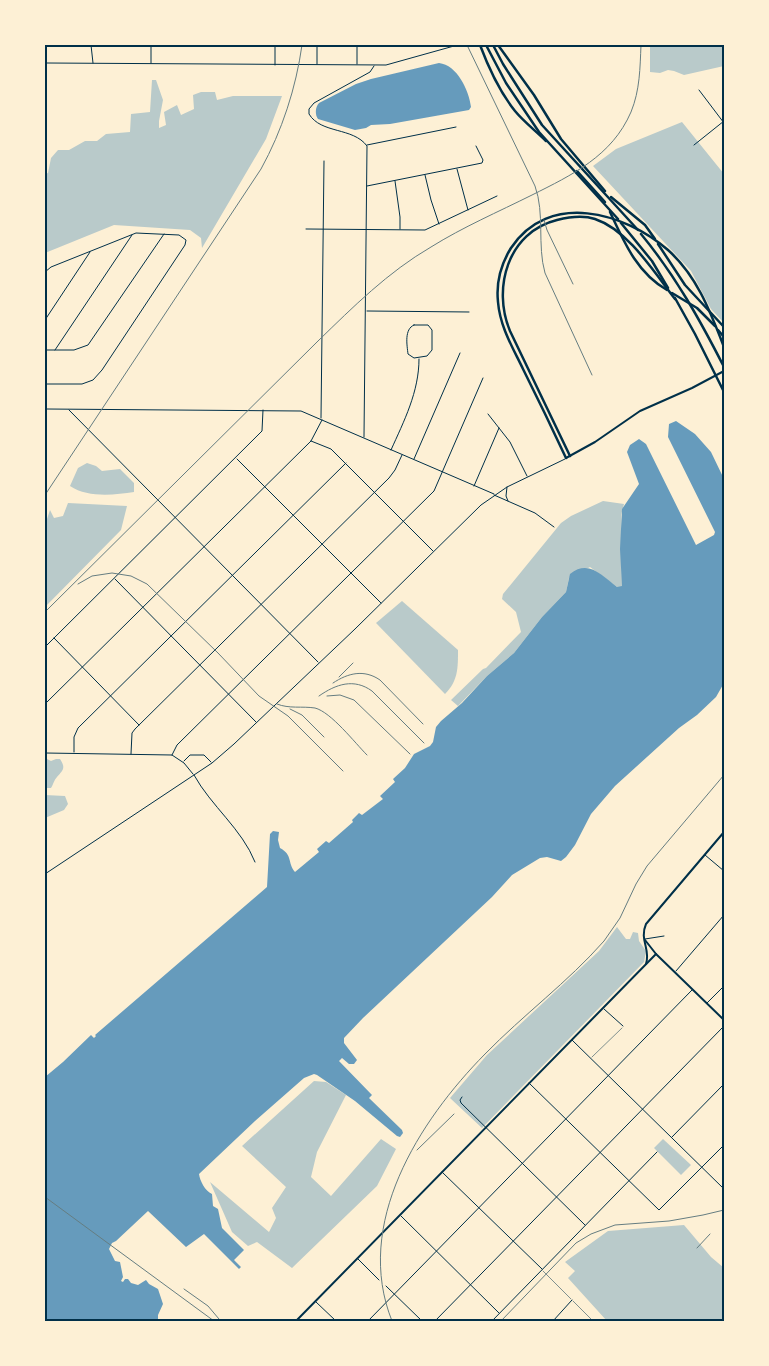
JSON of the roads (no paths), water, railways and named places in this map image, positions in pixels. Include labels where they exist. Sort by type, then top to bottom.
[{"type":"highway","points":[[486,45],[499,72],[539,132],[652,261],[695,334],[724,392]]},
{"type":"highway","points":[[493,45],[542,125],[627,216],[663,262],[694,310],[724,367]]},
{"type":"highway","points":[[498,45],[574,156],[611,197],[648,229],[685,285],[724,327]]},
{"type":"highway","points":[[480,46],[497,85],[515,111],[587,181],[606,205],[630,253],[644,273],[657,285],[697,308],[724,337]]},
{"type":"highway","points":[[568,457],[502,322],[498,293],[499,280],[516,241],[534,225],[562,214],[596,215],[616,220],[653,239],[681,264],[700,289],[708,304],[724,347]]},
{"type":"highway","points":[[506,261],[520,242],[536,228],[551,221],[566,218],[580,216],[594,218],[616,230],[628,241],[675,299]]},
{"type":"main road","points":[[568,457],[595,442],[640,411],[692,388],[724,371]]},
{"type":"main road","points":[[645,966],[648,953],[644,945],[644,929],[649,919],[724,832]]},
{"type":"main road","points":[[645,940],[656,954],[724,1020]]},
{"type":"main road","points":[[296,1321],[656,954]]},
{"type":"street","points":[[91,45],[94,64]]},
{"type":"street","points":[[151,45],[151,64]]},
{"type":"street","points":[[275,45],[275,65]]},
{"type":"street","points":[[317,45],[317,65]]},
{"type":"street","points":[[357,45],[357,65]]},
{"type":"street","points":[[45,63],[374,65],[393,64],[454,46]]},
{"type":"street","points":[[364,438],[366,145],[358,137],[314,120],[309,114],[309,109],[320,99],[370,72],[374,65]]},
{"type":"street","points":[[694,145],[724,122],[699,90]]},
{"type":"street","points":[[366,145],[456,127]]},
{"type":"street","points":[[366,186],[482,164],[483,160],[476,146]]},
{"type":"street","points":[[45,704],[311,440],[322,419],[324,162]]},
{"type":"street","points":[[456,168],[468,210]]},
{"type":"street","points":[[424,175],[439,224]]},
{"type":"street","points":[[395,180],[400,231]]},
{"type":"street","points":[[306,229],[425,230],[498,196]]},
{"type":"street","points":[[55,350],[132,234]]},
{"type":"street","points":[[45,272],[51,267],[132,234],[183,236],[186,242],[102,370],[93,380],[82,384],[45,384]]},
{"type":"street","points":[[45,350],[74,350],[88,345],[164,234]]},
{"type":"street","points":[[45,320],[90,251]]},
{"type":"street","points":[[365,311],[469,312]]},
{"type":"street","points":[[414,325],[428,325],[432,330],[432,350],[429,355],[419,358],[411,357],[408,354],[408,328],[414,325]]},
{"type":"street","points":[[414,460],[460,353]]},
{"type":"street","points":[[391,450],[411,405],[418,376],[419,358]]},
{"type":"street","points":[[172,755],[177,745],[434,491],[483,378]]},
{"type":"street","points":[[45,409],[301,410],[535,513],[554,527]]},
{"type":"street","points":[[68,410],[318,662]]},
{"type":"street","points":[[45,646],[262,431],[263,410]]},
{"type":"street","points":[[488,414],[510,442],[528,477]]},
{"type":"street","points":[[474,486],[499,427]]},
{"type":"street","points":[[311,440],[331,449],[433,552]]},
{"type":"street","points":[[131,754],[132,734],[139,725],[393,474],[402,454]]},
{"type":"street","points":[[45,874],[212,762],[381,603],[481,505],[507,487],[568,457]]},
{"type":"street","points":[[236,458],[381,603]]},
{"type":"street","points":[[74,753],[76,731],[346,463]]},
{"type":"street","points":[[507,487],[508,501]]},
{"type":"street","points":[[114,578],[256,722]]},
{"type":"street","points":[[53,638],[139,725]]},
{"type":"street","points":[[45,753],[172,755],[183,762],[194,774],[206,794],[245,843],[256,862]]},
{"type":"street","points":[[183,762],[193,754],[206,756],[212,762]]},
{"type":"street","points":[[704,854],[724,871]]},
{"type":"street","points":[[675,972],[724,915]]},
{"type":"street","points":[[645,940],[664,936]]},
{"type":"street","points":[[707,1003],[724,986]]},
{"type":"street","points":[[368,1321],[565,1118],[693,990]]},
{"type":"street","points":[[603,1008],[623,1026]]},
{"type":"street","points":[[435,1321],[724,1026]]},
{"type":"street","points":[[572,1040],[724,1189]]},
{"type":"street","points":[[529,1083],[659,1210],[724,1145]]},
{"type":"street","points":[[672,1138],[724,1084]]},
{"type":"street","points":[[462,1096],[461,1103],[586,1226]]},
{"type":"street","points":[[492,1321],[657,1152]]},
{"type":"street","points":[[442,1172],[542,1270]]},
{"type":"street","points":[[400,1215],[500,1314]]},
{"type":"street","points":[[357,1258],[380,1280]]},
{"type":"street","points":[[386,1286],[422,1321]]},
{"type":"street","points":[[553,1321],[572,1300]]},
{"type":"street","points":[[316,1301],[336,1321]]},
{"type":"lane","points":[[591,1058],[623,1026]]},
{"type":"lane","points":[[542,1270],[593,1321]]},
{"type":"water","points":[[439,63],[451,68],[461,79],[470,100],[471,107],[469,110],[390,124],[371,125],[355,130],[318,119],[317,117],[316,109],[319,103],[356,84]]},
{"type":"water","points":[[676,421],[695,434],[711,452],[724,479],[724,683],[716,697],[615,786],[591,814],[575,845],[566,857],[561,861],[547,857],[540,858],[512,875],[492,897],[344,1038],[344,1043],[357,1060],[354,1064],[349,1064],[342,1058],[339,1061],[372,1095],[369,1098],[402,1130],[403,1133],[400,1137],[355,1101],[317,1075],[314,1074],[304,1078],[199,1174],[203,1185],[212,1194],[213,1206],[218,1209],[222,1228],[244,1250],[234,1260],[241,1267],[239,1269],[204,1234],[186,1247],[148,1211],[112,1243],[109,1249],[115,1261],[120,1262],[123,1277],[121,1281],[123,1282],[125,1279],[128,1279],[131,1283],[138,1285],[146,1280],[158,1289],[163,1304],[158,1315],[158,1321],[148,1319],[134,1321],[45,1321],[45,1077],[91,1035],[94,1038],[95,1035],[267,887],[270,834],[273,831],[279,832],[280,848],[287,853],[295,872],[319,852],[317,849],[326,841],[329,843],[353,822],[352,820],[359,813],[362,815],[383,799],[380,796],[395,782],[393,779],[405,768],[414,754],[430,746],[433,742],[436,727],[441,721],[462,703],[487,676],[514,653],[542,617],[566,592],[570,574],[583,568],[589,569],[601,574],[617,587],[622,586],[620,549],[622,509],[639,484],[627,452],[630,445],[639,439],[646,444],[696,545],[714,535],[715,532],[668,437],[669,424]]},
{"type":"railway","points":[[45,495],[269,155],[287,109],[302,45]]},
{"type":"railway","points":[[467,45],[535,186],[540,207],[541,252],[545,273],[592,375]]},
{"type":"railway","points":[[45,612],[318,341],[400,267],[468,226],[562,180],[602,152],[623,127],[634,104],[640,71],[641,45]]},
{"type":"railway","points":[[544,220],[573,284]]},
{"type":"railway","points":[[78,584],[92,576],[112,573],[131,576],[147,584],[259,696],[288,716],[343,771]]},
{"type":"railway","points":[[339,677],[353,663]]},
{"type":"railway","points":[[333,683],[350,675],[368,674],[380,680],[423,724]]},
{"type":"railway","points":[[319,696],[332,688],[345,684],[365,687],[372,691],[424,743]]},
{"type":"railway","points":[[327,696],[340,695],[354,700],[410,754]]},
{"type":"railway","points":[[277,704],[315,708],[321,711],[335,721],[367,755]]},
{"type":"railway","points":[[290,709],[302,715],[324,737]]},
{"type":"railway","points":[[392,1321],[382,1284],[381,1248],[387,1212],[399,1176],[416,1142],[437,1110],[485,1054],[576,970],[604,941],[620,918],[647,866],[724,775]]},
{"type":"railway","points":[[417,1150],[454,1114]]},
{"type":"railway","points":[[45,1197],[214,1321]]},
{"type":"railway","points":[[501,1321],[576,1243],[591,1234],[615,1225],[669,1221],[724,1210]]},
{"type":"railway","points":[[697,1248],[710,1234]]},
{"type":"railway","points":[[184,1289],[208,1306],[219,1319]]}]
